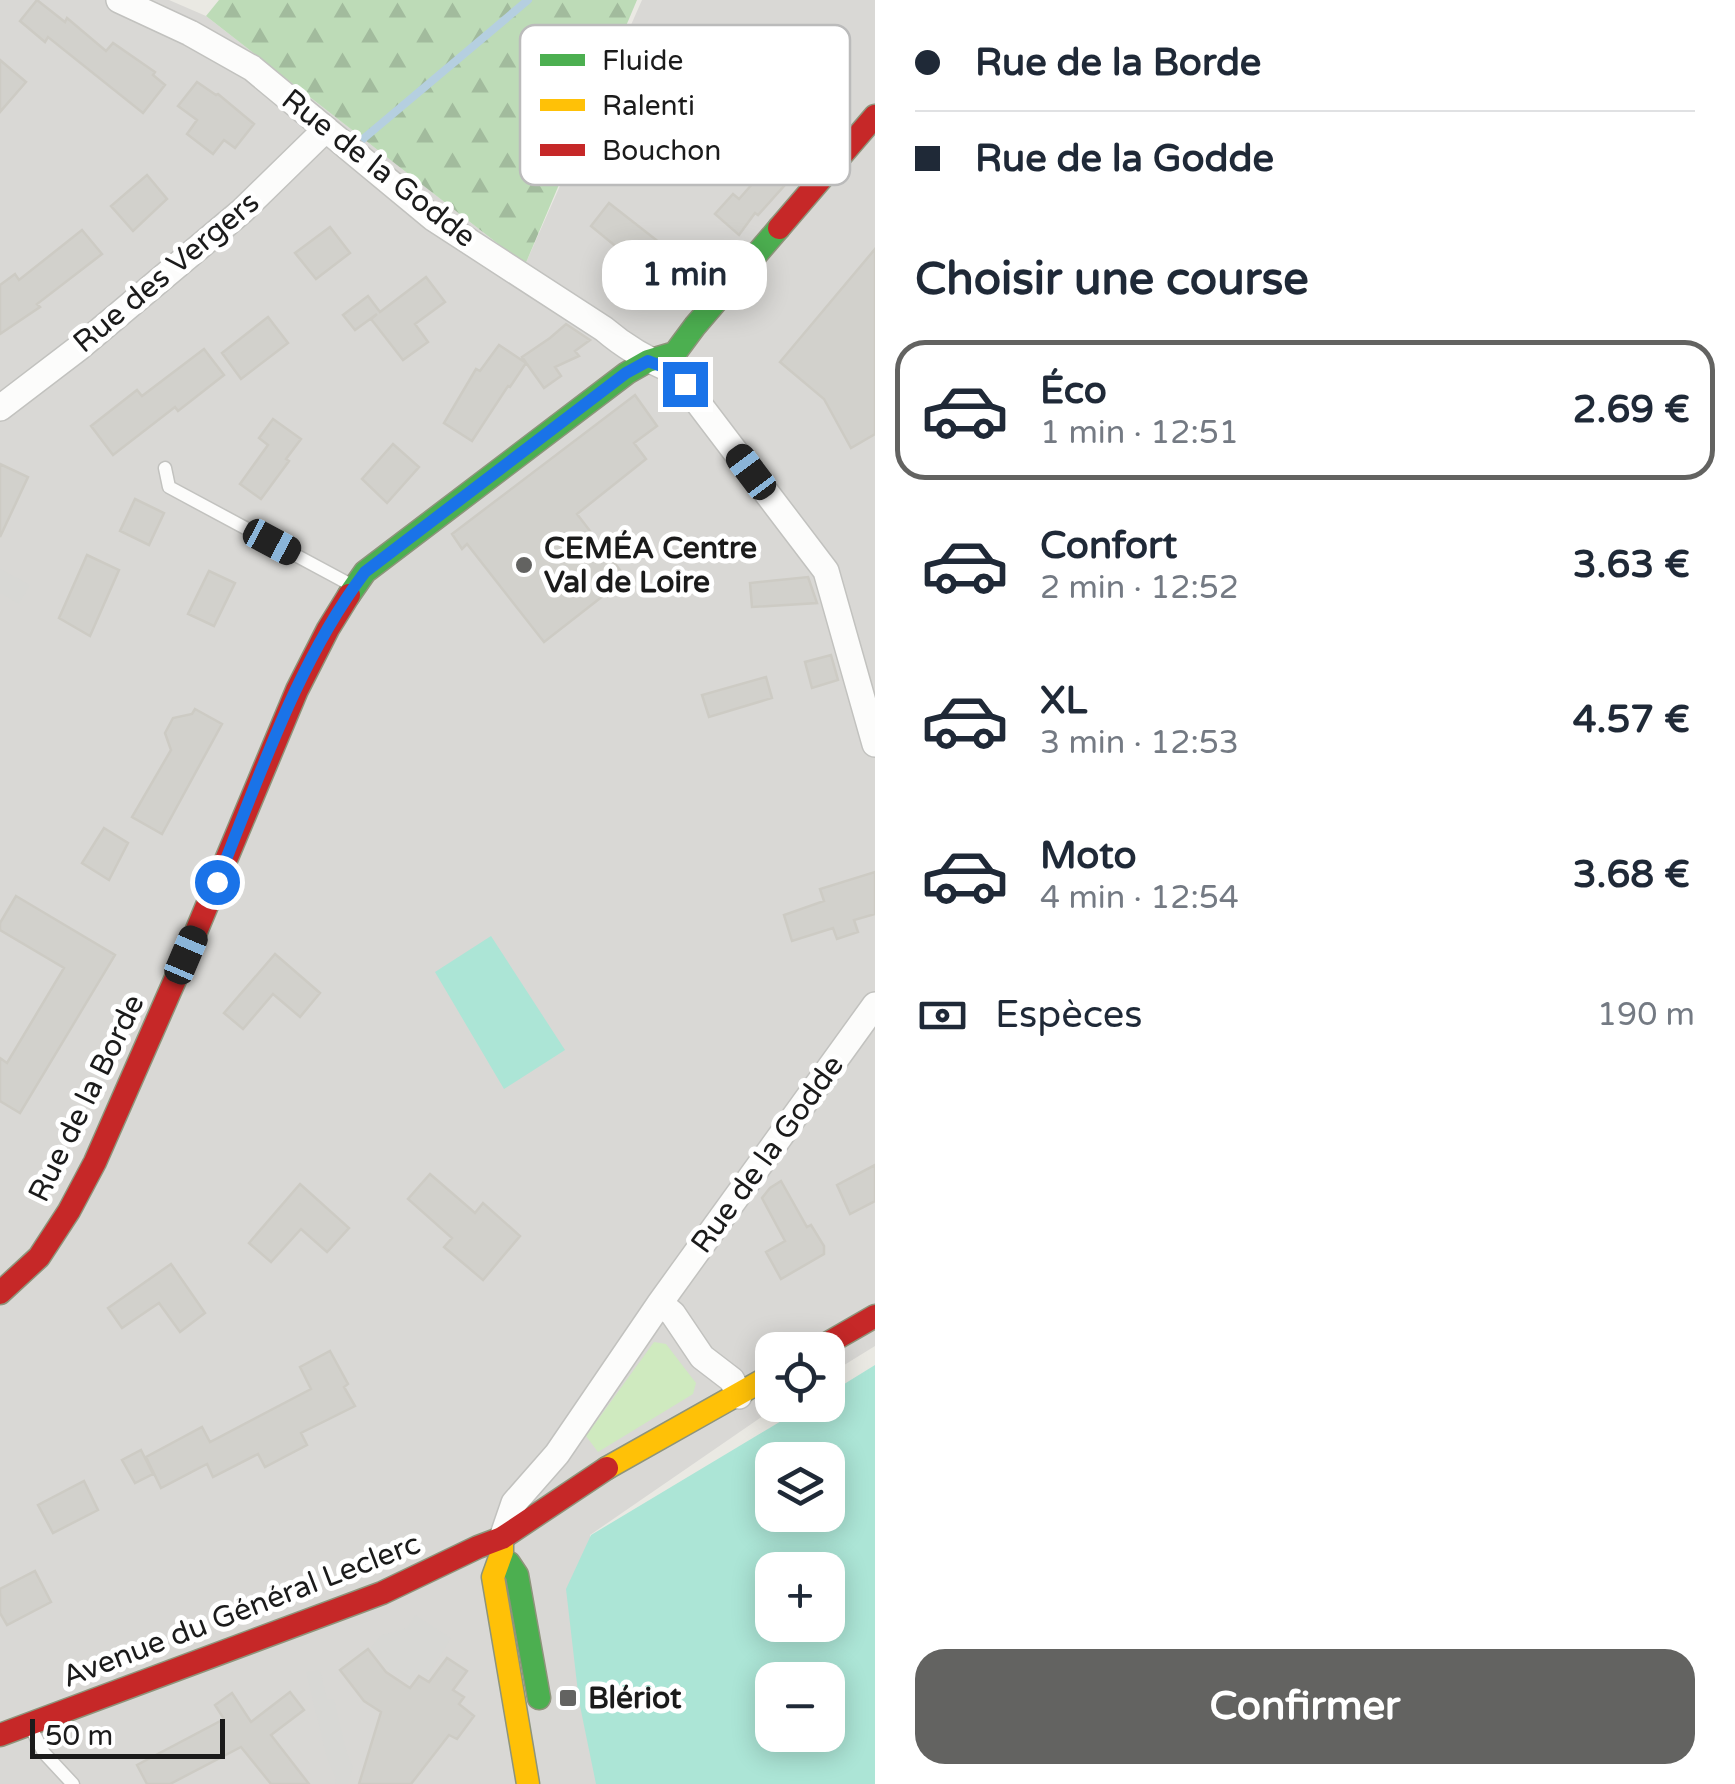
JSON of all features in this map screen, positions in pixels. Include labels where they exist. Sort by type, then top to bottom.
[{"type":"street","name":"Rue de la Godde","points":[[119,0],[252,68],[433,218],[624,346],[674,371],[826,571],[875,744]]},
{"type":"street","name":"Rue de la Borde","points":[[850,145],[875,116]]},
{"type":"street","name":"Rue des Vergers","points":[[0,408],[80,347],[242,210],[326,129]]},
{"type":"street","name":"Rue de la Borde","points":[[0,1293],[37,1260],[110,1132],[286,712],[334,614],[354,586],[379,560],[626,373],[676,353],[816,185]]},
{"type":"street","name":"Rue de la Godde","points":[[502,1545],[514,1502],[557,1454],[660,1302],[875,1005]]},
{"type":"street","points":[[660,1302],[673,1314],[702,1357],[732,1380],[739,1396]]},
{"type":"street","points":[[845,1333],[875,1316]]},
{"type":"street","name":"Avenue du Général Leclerc","points":[[0,1735],[382,1593],[478,1547],[502,1545],[600,1472],[755,1386]]},
{"type":"street","points":[[502,1545],[517,1575],[544,1728]]},
{"type":"street","points":[[502,1545],[493,1578],[528,1784]]},
{"type":"lane","points":[[164,468],[168,487],[354,586]]},
{"type":"lane","points":[[29,1724],[44,1753],[73,1784]]},
{"type":"shaded area","points":[[0,0],[169,0],[206,16],[525,265],[560,185],[850,185],[850,25],[631,25],[642,0],[875,0],[875,1346],[845,1365],[845,1332],[755,1332],[755,1422],[590,1535],[604,1784],[0,1784]]},
{"type":"shaded area","points":[[0,569],[30,585],[19,604],[0,593]]},
{"type":"shaded area","points":[[415,1615],[451,1638],[427,1678],[418,1672],[410,1684],[389,1671],[371,1647],[381,1635],[407,1628]]},
{"type":"shaded area","points":[[320,1670],[327,1699],[334,1699],[353,1767],[348,1784],[335,1784],[327,1758],[306,1672]]},
{"type":"green space","points":[[219,0],[637,0],[626,25],[520,25],[520,185],[559,185],[525,265],[206,16]]},
{"type":"green space","points":[[491,936],[565,1050],[504,1089],[435,972]]},
{"type":"green space","points":[[654,1342],[666,1344],[696,1383],[693,1394],[598,1452],[586,1436]]},
{"type":"green space","points":[[875,1365],[875,1784],[596,1784],[579,1701],[566,1589],[591,1535],[780,1422],[845,1422],[845,1384]]},
{"type":"building","points":[[37,0],[65,22],[67,18],[106,51],[113,43],[155,72],[153,75],[165,85],[143,113],[48,37],[45,42],[20,21]]},
{"type":"building","points":[[0,60],[26,82],[0,112]]},
{"type":"building","points":[[197,82],[254,124],[235,148],[224,140],[213,154],[187,134],[197,120],[178,106]]},
{"type":"building","points":[[147,175],[167,199],[133,231],[111,206]]},
{"type":"building","points":[[751,185],[785,185],[758,215],[755,213],[739,235],[715,214],[733,194],[739,199]]},
{"type":"building","points":[[609,203],[706,279],[685,303],[591,226]]},
{"type":"building","points":[[330,227],[350,253],[316,279],[295,253]]},
{"type":"building","points":[[82,230],[102,254],[37,304],[40,307],[0,334],[0,285],[15,274],[19,280]]},
{"type":"building","points":[[875,249],[875,434],[851,448],[824,399],[780,362]]},
{"type":"building","points":[[426,277],[445,302],[415,324],[428,342],[403,360],[371,319],[377,314],[355,330],[343,315],[368,296],[380,312]]},
{"type":"building","points":[[268,317],[288,343],[241,379],[222,353]]},
{"type":"building","points":[[566,324],[590,340],[575,351],[579,356],[555,367],[561,376],[544,388],[522,357]]},
{"type":"building","points":[[499,345],[526,363],[472,441],[444,423],[476,369],[480,371]]},
{"type":"building","points":[[204,349],[224,375],[113,455],[91,426],[137,390],[142,396]]},
{"type":"building","points":[[635,395],[657,426],[634,443],[646,459],[577,514],[626,578],[544,642],[467,544],[462,549],[452,534]]},
{"type":"building","points":[[273,419],[301,439],[261,499],[240,484],[268,445],[259,438]]},
{"type":"building","points":[[393,444],[419,467],[387,503],[362,479]]},
{"type":"building","points":[[0,464],[28,477],[0,537]]},
{"type":"building","points":[[135,499],[164,513],[149,545],[120,531]]},
{"type":"building","points":[[87,555],[119,570],[90,636],[59,618]]},
{"type":"building","points":[[209,571],[235,583],[214,626],[188,614]]},
{"type":"building","points":[[808,577],[817,603],[752,607],[750,583]]},
{"type":"building","points":[[831,655],[838,680],[812,688],[805,662]]},
{"type":"building","points":[[766,677],[772,698],[709,717],[702,695]]},
{"type":"building","points":[[195,709],[222,724],[162,834],[132,817],[171,750],[165,733],[173,718],[192,714]]},
{"type":"building","points":[[104,828],[128,843],[109,880],[82,863]]},
{"type":"building","points":[[875,872],[875,914],[854,920],[858,932],[837,939],[833,928],[792,941],[784,915],[824,901],[820,889]]},
{"type":"building","points":[[16,896],[115,955],[20,1113],[0,1101],[0,1058],[7,1063],[64,968],[0,930]]},
{"type":"building","points":[[275,954],[320,993],[300,1017],[273,994],[243,1029],[224,1013]]},
{"type":"building","points":[[875,1165],[875,1201],[850,1214],[837,1185]]},
{"type":"building","points":[[430,1174],[475,1213],[483,1203],[520,1236],[483,1280],[444,1247],[452,1238],[408,1199]]},
{"type":"building","points":[[781,1181],[807,1227],[811,1225],[824,1246],[824,1254],[781,1279],[766,1252],[785,1241],[762,1198]]},
{"type":"building","points":[[300,1184],[349,1228],[327,1252],[301,1229],[271,1262],[249,1243]]},
{"type":"building","points":[[171,1264],[205,1313],[180,1332],[159,1303],[122,1328],[108,1308]]},
{"type":"building","points":[[330,1351],[355,1406],[301,1433],[307,1445],[265,1467],[258,1454],[213,1477],[207,1464],[161,1488],[146,1457],[202,1427],[210,1442],[311,1389],[300,1367]]},
{"type":"building","points":[[141,1450],[153,1474],[135,1483],[122,1460]]},
{"type":"building","points":[[84,1481],[98,1510],[53,1533],[38,1505]]},
{"type":"building","points":[[35,1571],[51,1602],[7,1625],[0,1613],[0,1589]]},
{"type":"building","points":[[368,1649],[386,1672],[410,1688],[419,1676],[429,1682],[447,1658],[467,1671],[453,1690],[464,1697],[459,1704],[474,1716],[457,1739],[449,1735],[411,1784],[359,1784],[381,1712],[364,1701],[340,1670]]},
{"type":"building","points":[[290,1692],[304,1710],[271,1735],[309,1784],[271,1784],[241,1747],[170,1784],[147,1784],[137,1765],[224,1719],[215,1705],[232,1693],[251,1722]]},
{"type":"waterway","points":[[363,139],[528,0]]},
{"type":"traffic: fast","points":[[349,595],[365,572],[627,373],[675,353],[779,228]]},
{"type":"traffic: fast","points":[[509,1563],[517,1575],[539,1698]]},
{"type":"traffic: slow","points":[[607,1468],[755,1385]]},
{"type":"traffic: slow","points":[[502,1538],[502,1552],[493,1577],[528,1784]]},
{"type":"traffic: jam","points":[[850,145],[875,116]]},
{"type":"traffic: jam","points":[[779,228],[816,185]]},
{"type":"traffic: jam","points":[[0,1293],[39,1257],[95,1162],[297,690],[349,595]]},
{"type":"traffic: jam","points":[[845,1333],[875,1316]]},
{"type":"traffic: jam","points":[[0,1735],[382,1593],[502,1538],[607,1468]]},
{"type":"place","name":"CEMÉA Centre Val de Loire","points":[[524,565]]},
{"type":"place","name":"Blériot","points":[[568,1698]]},
{"type":"route","points":[[217,882],[286,712],[334,614],[365,572],[626,373],[648,361],[674,371],[685,384]]}]
